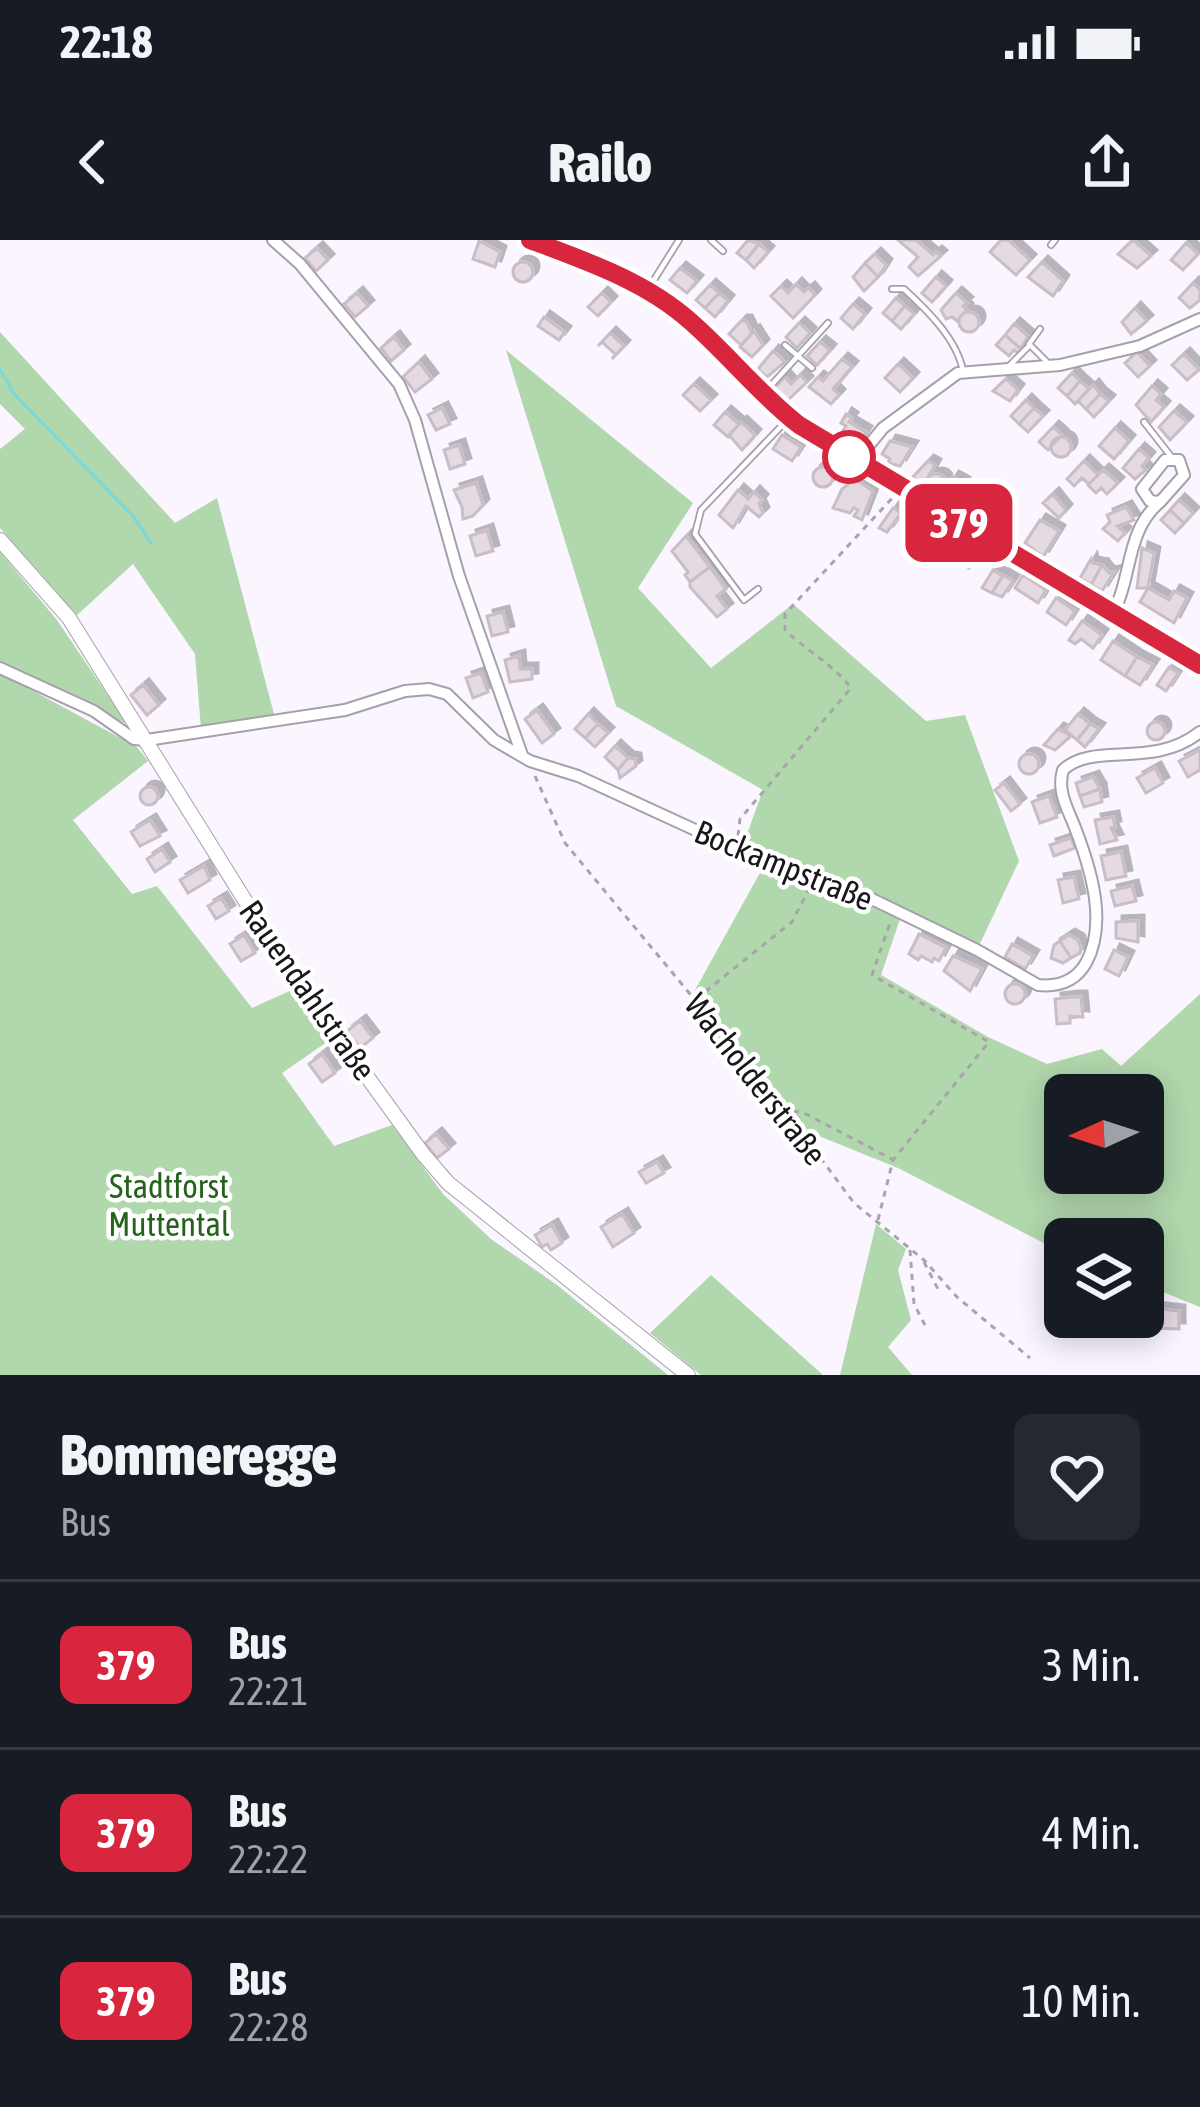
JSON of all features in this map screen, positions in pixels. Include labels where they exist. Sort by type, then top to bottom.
[{"type":"street","points":[[274,240],[300,264],[399,384],[415,420],[459,576],[526,758]]},
{"type":"street","points":[[531,240],[647,290],[689,320],[761,396],[789,418],[1200,665]]},
{"type":"street","points":[[856,460],[883,428],[963,371],[1052,367],[1140,346],[1200,319]]},
{"type":"street","points":[[1112,614],[1126,581],[1138,526],[1160,502],[1184,475],[1182,463],[1173,459],[1160,464],[1142,489],[1146,499],[1160,502]]},
{"type":"street","name":"Rauendahlstraße","points":[[0,540],[69,618],[279,955],[423,1154],[448,1183],[688,1375]]},
{"type":"street","points":[[0,668],[94,711],[134,740],[147,740]]},
{"type":"street","name":"Bockampstraße","points":[[147,740],[345,710],[405,691],[429,689],[447,694],[494,740],[526,758],[895,910],[1038,985],[1061,986],[1081,971],[1091,952],[1097,922],[1079,837],[1060,790],[1060,775],[1075,760],[1165,752],[1200,732]]},
{"type":"lane","points":[[647,290],[679,240]]},
{"type":"lane","points":[[711,240],[723,251]]},
{"type":"lane","points":[[892,289],[904,289],[929,312],[961,360],[963,371]]},
{"type":"lane","points":[[761,396],[828,323]]},
{"type":"lane","points":[[1005,370],[1040,329]]},
{"type":"lane","points":[[785,345],[812,368]]},
{"type":"lane","points":[[1030,345],[1052,367]]},
{"type":"lane","points":[[758,590],[744,600],[699,539],[696,521],[701,510],[789,418]]},
{"type":"lane","points":[[1144,422],[1173,459]]},
{"type":"path","points":[[736,848],[740,819],[851,688],[838,670],[814,658],[785,631],[785,614],[901,488]]},
{"type":"path","name":"Wacholderstraße","points":[[526,758],[565,843],[695,1000],[742,1073],[782,1110],[838,1185],[1030,1358]]},
{"type":"path","points":[[695,1000],[792,922],[816,875]]},
{"type":"path","points":[[878,1222],[893,1160],[989,1042],[872,975],[895,910]]},
{"type":"path","points":[[782,1110],[802,1112],[893,1160]]},
{"type":"path","points":[[910,1248],[914,1304],[927,1329]]},
{"type":"path","points":[[924,1260],[939,1291]]},
{"type":"green space","points":[[0,332],[175,523],[217,498],[274,714],[201,729],[195,654],[133,564],[76,616],[0,528],[0,449],[25,429],[0,404]]},
{"type":"green space","points":[[506,350],[693,503],[638,588],[711,668],[793,604],[926,721],[965,715],[1019,861],[977,950],[902,913],[881,975],[988,1037],[1047,1064],[1102,1049],[1121,1066],[1200,994],[1200,1307],[1164,1292],[1164,1218],[1044,1218],[1044,1243],[898,1168],[809,1132],[742,1087],[694,992],[767,860],[741,851],[763,790],[616,706]]},
{"type":"green space","points":[[0,552],[57,620],[127,724],[0,661]]},
{"type":"green space","name":"Stadtforst Muttental","points":[[0,673],[137,747],[148,761],[73,820],[132,894],[157,886],[252,1008],[292,990],[327,1042],[282,1073],[334,1146],[392,1125],[443,1194],[491,1239],[557,1285],[668,1375],[0,1375]]},
{"type":"green space","points":[[876,1224],[906,1249],[898,1270],[911,1320],[888,1347],[912,1375],[840,1375]]},
{"type":"green space","points":[[711,1275],[823,1375],[701,1375],[650,1333]]},
{"type":"building","points":[[748,240],[759,244],[746,260],[737,253]]},
{"type":"building","points":[[898,240],[916,240],[941,256],[918,276],[909,267],[918,257]]},
{"type":"building","points":[[1001,240],[1008,240],[1030,260],[1016,275],[990,252]]},
{"type":"building","points":[[1133,240],[1151,256],[1137,268],[1118,254]]},
{"type":"building","points":[[479,241],[500,252],[495,267],[473,259]]},
{"type":"building","points":[[1186,243],[1198,254],[1183,270],[1171,260]]},
{"type":"building","points":[[759,244],[768,252],[754,268],[746,260]]},
{"type":"building","points":[[317,248],[328,260],[316,271],[305,258]]},
{"type":"building","points":[[875,254],[886,265],[878,277],[865,263]]},
{"type":"building","points":[[523,262],[533,272],[523,282],[513,272]]},
{"type":"building","points":[[1042,262],[1063,281],[1053,296],[1028,277]]},
{"type":"building","points":[[865,263],[878,277],[864,291],[853,277]]},
{"type":"building","points":[[680,268],[697,281],[687,293],[670,280]]},
{"type":"building","points":[[936,277],[946,286],[932,302],[922,293]]},
{"type":"building","points":[[1193,283],[1200,290],[1200,300],[1190,308],[1179,298]]},
{"type":"building","points":[[796,284],[815,295],[793,318],[771,296],[781,286],[788,293]]},
{"type":"building","points":[[710,285],[719,293],[705,308],[696,300]]},
{"type":"building","points":[[357,293],[368,306],[355,317],[344,304]]},
{"type":"building","points":[[602,293],[611,302],[598,316],[588,307]]},
{"type":"building","points":[[719,293],[728,301],[715,317],[705,308]]},
{"type":"building","points":[[956,293],[967,303],[957,321],[946,319],[941,310]]},
{"type":"building","points":[[896,298],[905,306],[892,321],[883,313]]},
{"type":"building","points":[[853,304],[865,314],[853,329],[841,318]]},
{"type":"building","points":[[905,306],[914,314],[901,329],[892,321]]},
{"type":"building","points":[[1135,308],[1147,321],[1131,334],[1122,322]]},
{"type":"building","points":[[969,312],[979,322],[969,332],[959,322]]},
{"type":"building","points":[[544,317],[565,332],[559,340],[538,326]]},
{"type":"building","points":[[746,321],[752,333],[741,345],[729,334]]},
{"type":"building","points":[[799,323],[810,333],[797,348],[786,337]]},
{"type":"building","points":[[1014,324],[1028,336],[1021,349],[1005,335]]},
{"type":"building","points":[[754,331],[763,345],[752,357],[740,347]]},
{"type":"building","points":[[610,333],[624,346],[612,359],[615,354],[602,342],[598,346]]},
{"type":"building","points":[[1005,335],[1021,349],[1018,353],[1014,350],[1009,356],[996,345]]},
{"type":"building","points":[[394,337],[404,350],[391,361],[381,348]]},
{"type":"building","points":[[820,342],[830,350],[817,365],[807,356]]},
{"type":"building","points":[[773,351],[785,362],[767,377],[758,369]]},
{"type":"building","points":[[1137,352],[1150,366],[1138,377],[1125,363]]},
{"type":"building","points":[[1184,354],[1199,370],[1187,380],[1172,365]]},
{"type":"building","points":[[842,359],[852,367],[833,389],[839,395],[831,404],[809,387],[818,377],[823,381]]},
{"type":"building","points":[[419,362],[432,379],[415,392],[403,377]]},
{"type":"building","points":[[898,364],[913,378],[900,392],[885,378]]},
{"type":"building","points":[[1072,373],[1080,381],[1067,396],[1058,388]]},
{"type":"building","points":[[800,375],[807,382],[787,401],[774,388],[785,377],[791,384]]},
{"type":"building","points":[[1006,379],[1018,390],[1010,401],[993,391]]},
{"type":"building","points":[[1080,381],[1089,389],[1075,404],[1067,396]]},
{"type":"building","points":[[694,384],[711,400],[700,411],[683,395]]},
{"type":"building","points":[[1093,385],[1100,394],[1086,409],[1078,401]]},
{"type":"building","points":[[1152,386],[1161,394],[1156,400],[1164,407],[1151,422],[1136,405]]},
{"type":"building","points":[[1100,394],[1109,401],[1094,417],[1086,409]]},
{"type":"building","points":[[1026,400],[1034,408],[1019,424],[1011,416]]},
{"type":"building","points":[[442,408],[450,424],[436,430],[428,415]]},
{"type":"building","points":[[1034,408],[1043,416],[1028,432],[1019,424]]},
{"type":"building","points":[[1174,411],[1187,422],[1170,440],[1159,427]]},
{"type":"building","points":[[725,412],[739,424],[728,437],[714,425]]},
{"type":"building","points":[[846,414],[852,418],[849,422],[866,432],[858,444],[841,434]]},
{"type":"building","points":[[741,422],[755,435],[742,450],[729,435]]},
{"type":"building","points":[[1053,427],[1062,435],[1048,450],[1039,442]]},
{"type":"building","points":[[1115,428],[1129,441],[1114,459],[1099,446]]},
{"type":"building","points":[[782,435],[801,447],[792,461],[773,449]]},
{"type":"building","points":[[1061,437],[1071,447],[1061,457],[1051,447]]},
{"type":"building","points":[[890,441],[912,447],[900,466],[888,463],[890,459],[882,454]]},
{"type":"building","points":[[459,445],[465,464],[450,469],[444,450]]},
{"type":"building","points":[[1139,449],[1149,458],[1142,466],[1146,470],[1135,479],[1123,468]]},
{"type":"building","points":[[928,461],[935,465],[923,486],[911,479]]},
{"type":"building","points":[[1084,461],[1098,475],[1089,484],[1082,478],[1074,486],[1067,479]]},
{"type":"building","points":[[823,467],[833,477],[823,487],[813,477]]},
{"type":"building","points":[[1103,470],[1118,483],[1107,494],[1101,488],[1096,493],[1088,485]]},
{"type":"building","points":[[936,474],[947,485],[936,496],[925,485]]},
{"type":"building","points":[[953,477],[964,483],[954,502],[942,495]]},
{"type":"building","points":[[855,479],[873,491],[862,520],[854,516],[858,510],[854,508],[850,513],[833,508],[842,489]]},
{"type":"building","points":[[476,483],[483,505],[463,519],[454,490]]},
{"type":"building","points":[[738,490],[748,499],[754,492],[762,500],[763,513],[759,517],[746,506],[733,528],[719,515]]},
{"type":"building","points":[[1053,494],[1066,510],[1059,518],[1043,503]]},
{"type":"building","points":[[1179,500],[1193,513],[1184,523],[1170,510]]},
{"type":"building","points":[[977,501],[1004,517],[1000,528],[995,531],[969,515]]},
{"type":"building","points":[[1126,507],[1134,520],[1117,526],[1125,533],[1118,541],[1103,529],[1110,522],[1107,515]]},
{"type":"building","points":[[893,508],[901,513],[887,532],[879,528]]},
{"type":"building","points":[[1170,510],[1184,523],[1175,533],[1161,520]]},
{"type":"building","points":[[1040,520],[1059,531],[1043,557],[1025,543]]},
{"type":"building","points":[[920,523],[935,532],[923,553],[908,544]]},
{"type":"building","points":[[487,530],[493,551],[476,556],[470,536]]},
{"type":"building","points":[[686,536],[710,567],[690,582],[672,551]]},
{"type":"building","points":[[951,538],[978,554],[969,568],[959,561],[956,566],[955,559],[943,551]]},
{"type":"building","points":[[1142,548],[1154,553],[1148,588],[1137,588]]},
{"type":"building","points":[[1091,559],[1102,565],[1091,585],[1080,578]]},
{"type":"building","points":[[1102,565],[1114,572],[1102,591],[1091,585]]},
{"type":"building","points":[[710,567],[726,589],[717,596],[727,609],[717,617],[690,587]]},
{"type":"building","points":[[993,570],[1003,576],[992,593],[982,588]]},
{"type":"building","points":[[1003,575],[1013,581],[1002,597],[992,593]]},
{"type":"building","points":[[1023,575],[1046,590],[1038,603],[1015,588]]},
{"type":"building","points":[[1148,588],[1169,600],[1174,591],[1187,598],[1174,623],[1140,602]]},
{"type":"building","points":[[1056,598],[1075,611],[1066,625],[1047,612]]},
{"type":"building","points":[[503,612],[508,632],[492,636],[487,616]]},
{"type":"building","points":[[1082,621],[1102,635],[1093,648],[1081,639],[1075,644],[1069,640]]},
{"type":"building","points":[[1113,641],[1137,657],[1125,676],[1101,660]]},
{"type":"building","points":[[519,656],[520,669],[532,669],[532,679],[510,682],[505,660]]},
{"type":"building","points":[[1137,657],[1153,665],[1140,685],[1125,676]]},
{"type":"building","points":[[1169,667],[1178,673],[1166,691],[1157,685]]},
{"type":"building","points":[[481,673],[488,692],[473,698],[466,678]]},
{"type":"building","points":[[143,685],[159,705],[147,715],[131,695]]},
{"type":"building","points":[[537,710],[554,734],[542,743],[525,719]]},
{"type":"building","points":[[588,714],[598,724],[585,738],[575,729]]},
{"type":"building","points":[[1078,714],[1090,724],[1077,740],[1065,730]]},
{"type":"building","points":[[1156,722],[1165,731],[1156,740],[1147,731]]},
{"type":"building","points":[[598,724],[608,733],[595,747],[585,738]]},
{"type":"building","points":[[1090,724],[1099,729],[1085,747],[1077,740]]},
{"type":"building","points":[[1058,729],[1071,736],[1055,750],[1044,745]]},
{"type":"building","points":[[615,746],[628,758],[618,770],[605,757]]},
{"type":"building","points":[[1200,750],[1200,770],[1188,777],[1179,761]]},
{"type":"building","points":[[1029,754],[1039,764],[1029,774],[1019,764]]},
{"type":"building","points":[[628,758],[635,759],[636,766],[620,778],[618,770]]},
{"type":"building","points":[[1155,768],[1163,783],[1146,793],[1137,778]]},
{"type":"building","points":[[1093,777],[1100,789],[1080,796],[1076,783]]},
{"type":"building","points":[[1004,783],[1020,804],[1011,811],[995,790]]},
{"type":"building","points":[[149,787],[158,796],[149,805],[140,796]]},
{"type":"building","points":[[1100,789],[1102,802],[1084,807],[1080,796]]},
{"type":"building","points":[[1049,796],[1057,817],[1040,823],[1032,802]]},
{"type":"building","points":[[1113,817],[1115,827],[1111,828],[1117,840],[1100,844],[1095,820]]},
{"type":"building","points":[[150,820],[160,836],[140,846],[131,832]]},
{"type":"building","points":[[1071,838],[1075,848],[1054,856],[1050,845]]},
{"type":"building","points":[[162,849],[170,862],[155,872],[147,859]]},
{"type":"building","points":[[1121,852],[1126,876],[1106,880],[1101,856]]},
{"type":"building","points":[[204,866],[210,880],[188,893],[180,880]]},
{"type":"building","points":[[1074,877],[1079,899],[1063,903],[1058,880]]},
{"type":"building","points":[[1132,886],[1136,901],[1115,906],[1111,891]]},
{"type":"building","points":[[221,898],[229,911],[216,919],[208,906]]},
{"type":"building","points":[[1138,921],[1138,942],[1116,938],[1116,922]]},
{"type":"building","points":[[919,934],[946,948],[939,961],[921,956],[918,960],[909,954]]},
{"type":"building","points":[[244,935],[255,953],[241,961],[230,944]]},
{"type":"building","points":[[1069,935],[1081,948],[1071,958],[1060,941]]},
{"type":"building","points":[[1060,941],[1071,958],[1063,963],[1051,958]]},
{"type":"building","points":[[1012,944],[1033,956],[1025,969],[1005,957]]},
{"type":"building","points":[[1114,950],[1128,957],[1119,976],[1105,969]]},
{"type":"building","points":[[953,956],[982,969],[970,991],[944,971]]},
{"type":"building","points":[[1015,984],[1025,994],[1015,1004],[1005,994]]},
{"type":"building","points":[[1081,997],[1083,1017],[1070,1016],[1070,1023],[1057,1024],[1055,999]]},
{"type":"building","points":[[360,1021],[373,1038],[360,1048],[347,1031]]},
{"type":"building","points":[[322,1054],[335,1073],[322,1082],[309,1064]]},
{"type":"building","points":[[436,1134],[449,1149],[437,1158],[425,1143]]},
{"type":"building","points":[[657,1162],[664,1173],[646,1183],[639,1172]]},
{"type":"building","points":[[622,1214],[634,1233],[613,1247],[601,1227]]},
{"type":"building","points":[[552,1225],[562,1243],[551,1250],[547,1244],[542,1247],[535,1235]]},
{"type":"building","points":[[1164,1309],[1179,1311],[1179,1329],[1164,1328]]},
{"type":"waterway","points":[[0,369],[14,394],[133,516],[151,543]]},
{"type":"bus line","name":"379","points":[[530,240],[655,295],[689,320],[761,396],[799,425],[1200,665]]}]
